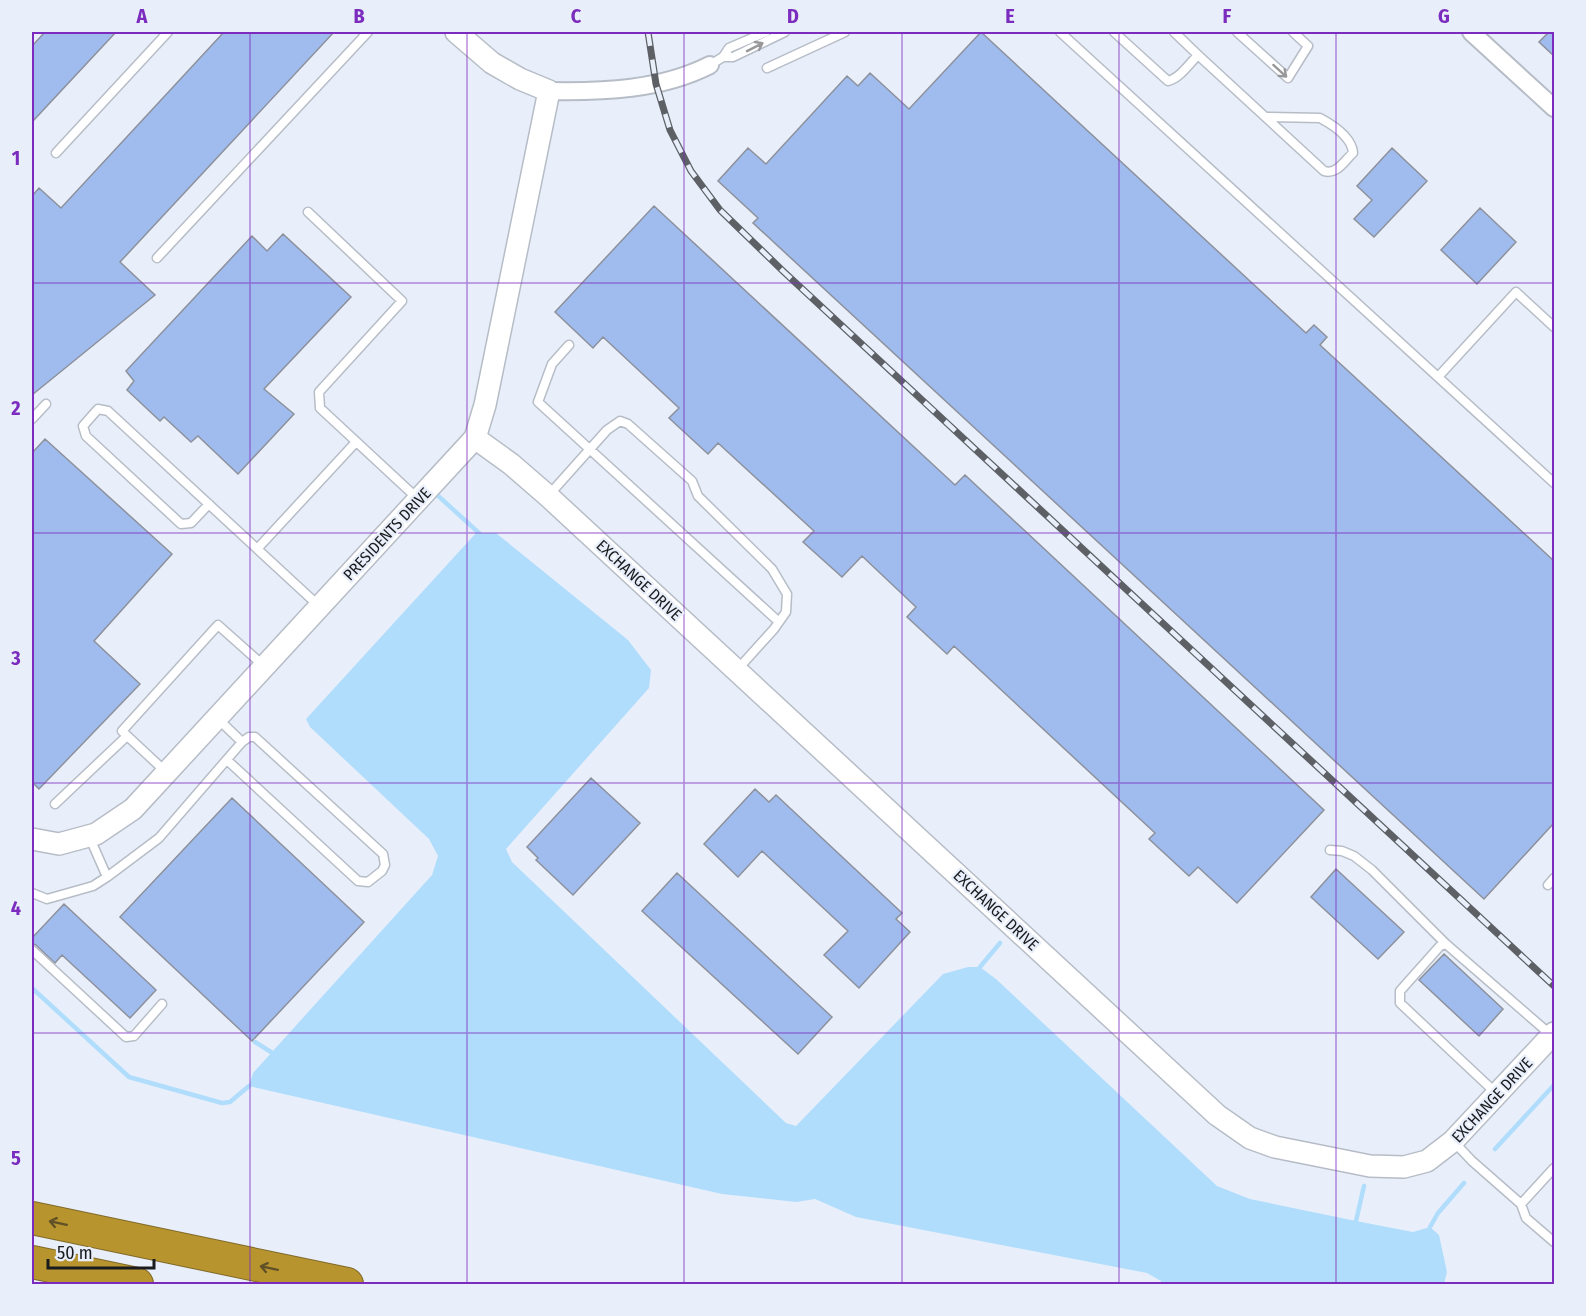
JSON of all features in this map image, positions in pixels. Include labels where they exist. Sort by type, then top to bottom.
[{"type":"highway","points":[[32,1218],[347,1284]]},
{"type":"highway","points":[[32,1262],[137,1284]]},
{"type":"street","points":[[458,32],[492,63],[520,79],[549,91],[592,92],[656,84],[692,74],[717,61]]},
{"type":"street","points":[[1471,32],[1554,108]]},
{"type":"street","name":"PRESIDENTS DRIVE","points":[[32,839],[59,844],[96,834],[133,809],[475,438],[485,405],[549,91]]},
{"type":"street","name":"EXCHANGE DRIVE","points":[[475,438],[511,464],[548,496],[1217,1115],[1250,1138],[1275,1147],[1370,1166],[1404,1167],[1427,1161],[1454,1142],[1553,1034]]},
{"type":"lane","points":[[56,153],[168,32]]},
{"type":"lane","points":[[157,258],[369,32]]},
{"type":"lane","points":[[717,61],[729,48],[764,32]]},
{"type":"lane","points":[[717,61],[733,57],[785,32]]},
{"type":"lane","points":[[766,68],[845,32]]},
{"type":"lane","points":[[1060,32],[1554,483]]},
{"type":"lane","points":[[1114,32],[1168,81],[1180,74],[1198,55]]},
{"type":"lane","points":[[1174,32],[1198,55],[1327,173],[1334,172],[1353,153],[1350,141],[1320,118],[1266,117]]},
{"type":"lane","points":[[1237,32],[1288,78],[1308,46],[1293,32]]},
{"type":"lane","points":[[308,212],[402,301],[319,392],[320,408],[418,499]]},
{"type":"lane","points":[[1438,377],[1516,292],[1554,327]]},
{"type":"lane","points":[[568,345],[552,364],[538,402],[779,622]]},
{"type":"lane","points":[[32,419],[46,404]]},
{"type":"lane","points":[[209,504],[191,524],[181,525],[86,436],[83,426],[98,409],[108,411],[320,606]]},
{"type":"lane","points":[[548,496],[607,430],[620,421],[628,424],[692,481],[698,496],[772,569],[787,594],[786,612],[737,671]]},
{"type":"lane","points":[[258,549],[356,442]]},
{"type":"lane","points":[[166,773],[122,731],[218,624],[265,666]]},
{"type":"lane","points":[[217,718],[242,742]]},
{"type":"lane","points":[[55,804],[127,736]]},
{"type":"lane","points":[[32,893],[47,899],[93,886],[107,877],[159,838],[242,742],[249,737],[255,737],[383,854],[385,865],[382,871],[368,882],[358,880],[227,760]]},
{"type":"lane","points":[[89,836],[107,877]]},
{"type":"lane","points":[[1330,850],[1342,851],[1354,856],[1372,870],[1446,944],[1553,1034]]},
{"type":"lane","points":[[1446,944],[1440,946],[1400,991],[1400,1003],[1497,1094]]},
{"type":"lane","points":[[32,951],[126,1037],[134,1036],[162,1004]]},
{"type":"lane","points":[[1454,1142],[1521,1204],[1526,1218],[1554,1242]]},
{"type":"lane","points":[[1521,1204],[1554,1168]]},
{"type":"water","points":[[476,533],[496,533],[628,640],[651,670],[649,688],[506,849],[512,862],[786,1123],[796,1126],[943,974],[968,967],[980,967],[996,979],[1217,1186],[1250,1199],[1413,1232],[1430,1227],[1439,1235],[1447,1272],[1444,1284],[1161,1284],[1161,1281],[1147,1273],[856,1217],[815,1199],[796,1202],[722,1194],[249,1086],[253,1073],[432,875],[438,856],[429,839],[310,727],[306,719]]},
{"type":"building","points":[[45,32],[116,32],[32,122],[32,46]]},
{"type":"building","points":[[224,32],[334,32],[120,262],[155,295],[32,395],[32,196],[39,188],[61,208]]},
{"type":"building","points":[[981,32],[1306,333],[1314,325],[1327,337],[1320,345],[1554,561],[1554,823],[1484,899],[753,223],[758,218],[718,181],[748,148],[766,164],[847,76],[858,86],[870,73],[909,109]]},
{"type":"building","points":[[1549,32],[1554,32],[1554,56],[1539,42]]},
{"type":"building","points":[[1392,148],[1427,181],[1374,237],[1354,219],[1372,200],[1357,186]]},
{"type":"building","points":[[654,206],[955,485],[965,475],[1324,810],[1237,903],[1198,867],[1189,876],[1149,839],[1155,833],[954,646],[947,654],[907,617],[916,607],[862,556],[842,577],[803,542],[814,531],[718,443],[708,454],[669,418],[679,408],[603,337],[593,348],[555,312]]},
{"type":"building","points":[[1480,208],[1516,242],[1477,284],[1441,250]]},
{"type":"building","points":[[283,234],[351,297],[264,389],[294,414],[238,474],[198,436],[191,442],[164,417],[160,421],[127,390],[134,381],[126,371],[252,236],[267,251]]},
{"type":"building","points":[[45,439],[172,554],[94,641],[140,684],[39,789],[32,782],[32,453]]},
{"type":"building","points":[[591,778],[640,823],[573,895],[536,860],[538,858],[527,847]]},
{"type":"building","points":[[755,789],[769,802],[776,795],[902,913],[896,919],[910,932],[859,988],[824,955],[848,931],[762,851],[738,877],[704,844]]},
{"type":"building","points":[[232,798],[364,922],[252,1041],[120,917]]},
{"type":"building","points":[[1336,869],[1404,932],[1378,959],[1311,897]]},
{"type":"building","points":[[677,873],[832,1017],[798,1054],[642,911]]},
{"type":"building","points":[[64,904],[156,990],[130,1018],[62,955],[55,963],[32,943],[32,938]]},
{"type":"building","points":[[1444,954],[1503,1009],[1479,1036],[1419,980]]},
{"type":"waterway","points":[[435,493],[479,533]]},
{"type":"waterway","points":[[980,967],[1000,943]]},
{"type":"waterway","points":[[32,988],[129,1077],[222,1103],[230,1102],[249,1086]]},
{"type":"waterway","points":[[255,1042],[271,1052]]},
{"type":"waterway","points":[[1495,1149],[1554,1085]]},
{"type":"waterway","points":[[1430,1227],[1438,1213],[1464,1183]]},
{"type":"waterway","points":[[1356,1221],[1364,1186]]},
{"type":"railway","points":[[648,32],[656,84],[670,130],[691,171],[720,210],[1554,986]]}]
